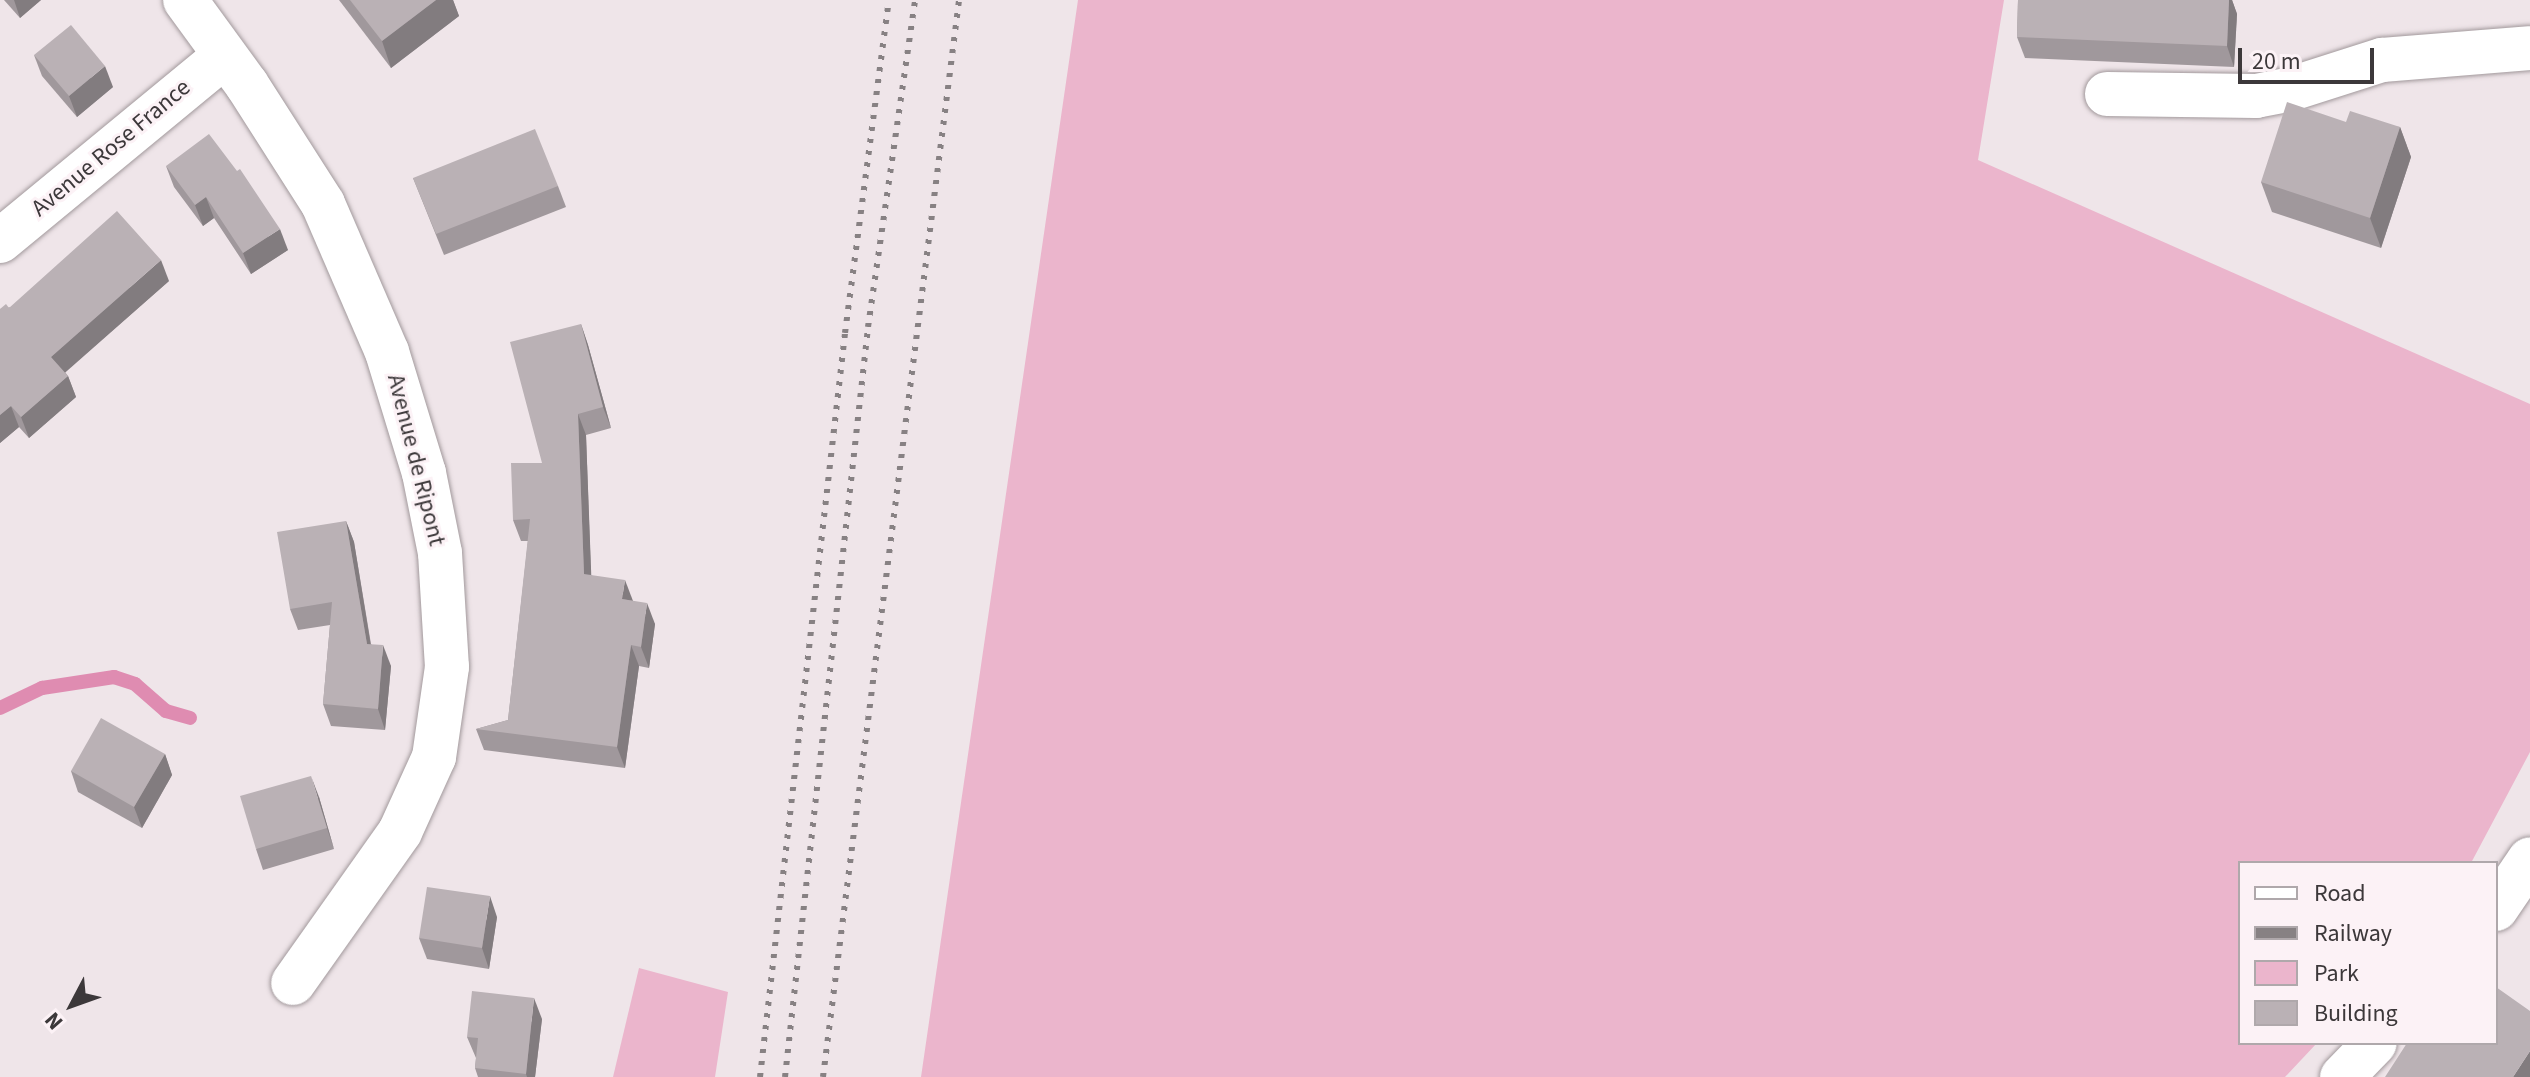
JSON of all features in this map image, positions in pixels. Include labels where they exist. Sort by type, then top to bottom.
[{"type":"street","name":"Avenue de Ripont","points":[[185,0],[223,57],[247,85],[323,204],[387,352],[424,473],[440,553],[447,667],[434,757],[400,832],[293,983]]},
{"type":"street","points":[[2107,94],[2256,96],[2291,89],[2382,60],[2530,48]]},
{"type":"street","name":"Avenue Rose France","points":[[0,241],[223,57]]},
{"type":"street","points":[[2498,906],[2530,859]]},
{"type":"street","points":[[2342,1077],[2373,1045]]},
{"type":"green space","points":[[1078,0],[2004,0],[1978,160],[2530,404],[2530,752],[2472,861],[2238,861],[2238,1045],[2315,1045],[2285,1077],[921,1077]]},
{"type":"green space","points":[[639,968],[728,992],[715,1077],[613,1077]]},
{"type":"building","points":[[350,0],[436,0],[382,41]]},
{"type":"building","points":[[2018,0],[2229,0],[2227,46],[2017,37]]},
{"type":"building","points":[[71,25],[105,66],[69,96],[34,55]]},
{"type":"building","points":[[2287,102],[2346,122],[2350,111],[2400,127],[2370,218],[2261,182]]},
{"type":"building","points":[[535,129],[558,186],[436,234],[413,178]]},
{"type":"building","points":[[209,134],[237,171],[240,169],[280,229],[243,253],[206,197],[195,205],[166,166]]},
{"type":"building","points":[[117,211],[161,260],[51,357],[68,376],[21,417],[11,406],[0,415],[0,309],[6,304],[9,308]]},
{"type":"building","points":[[581,324],[603,407],[578,414],[584,574],[625,580],[622,599],[647,603],[641,647],[631,645],[617,747],[476,729],[508,720],[530,519],[513,520],[511,463],[542,463],[510,342]]},
{"type":"building","points":[[346,521],[367,644],[383,645],[378,709],[323,704],[332,602],[290,609],[277,532]]},
{"type":"building","points":[[101,718],[165,754],[134,807],[71,771]]},
{"type":"building","points":[[311,776],[327,828],[256,849],[240,796]]},
{"type":"building","points":[[427,887],[490,896],[482,948],[419,938]]},
{"type":"building","points":[[2498,988],[2530,1011],[2530,1051],[2513,1077],[2385,1077],[2406,1045],[2498,1045]]},
{"type":"building","points":[[472,991],[534,998],[526,1074],[475,1068],[478,1038],[467,1037]]},
{"type":"waterway","points":[[0,708],[42,688],[114,677],[135,684],[166,711],[190,718]]},
{"type":"railway","points":[[760,1077],[845,333],[889,0]]},
{"type":"railway","points":[[785,1077],[868,327],[915,0]]},
{"type":"railway","points":[[823,1077],[959,0]]}]
